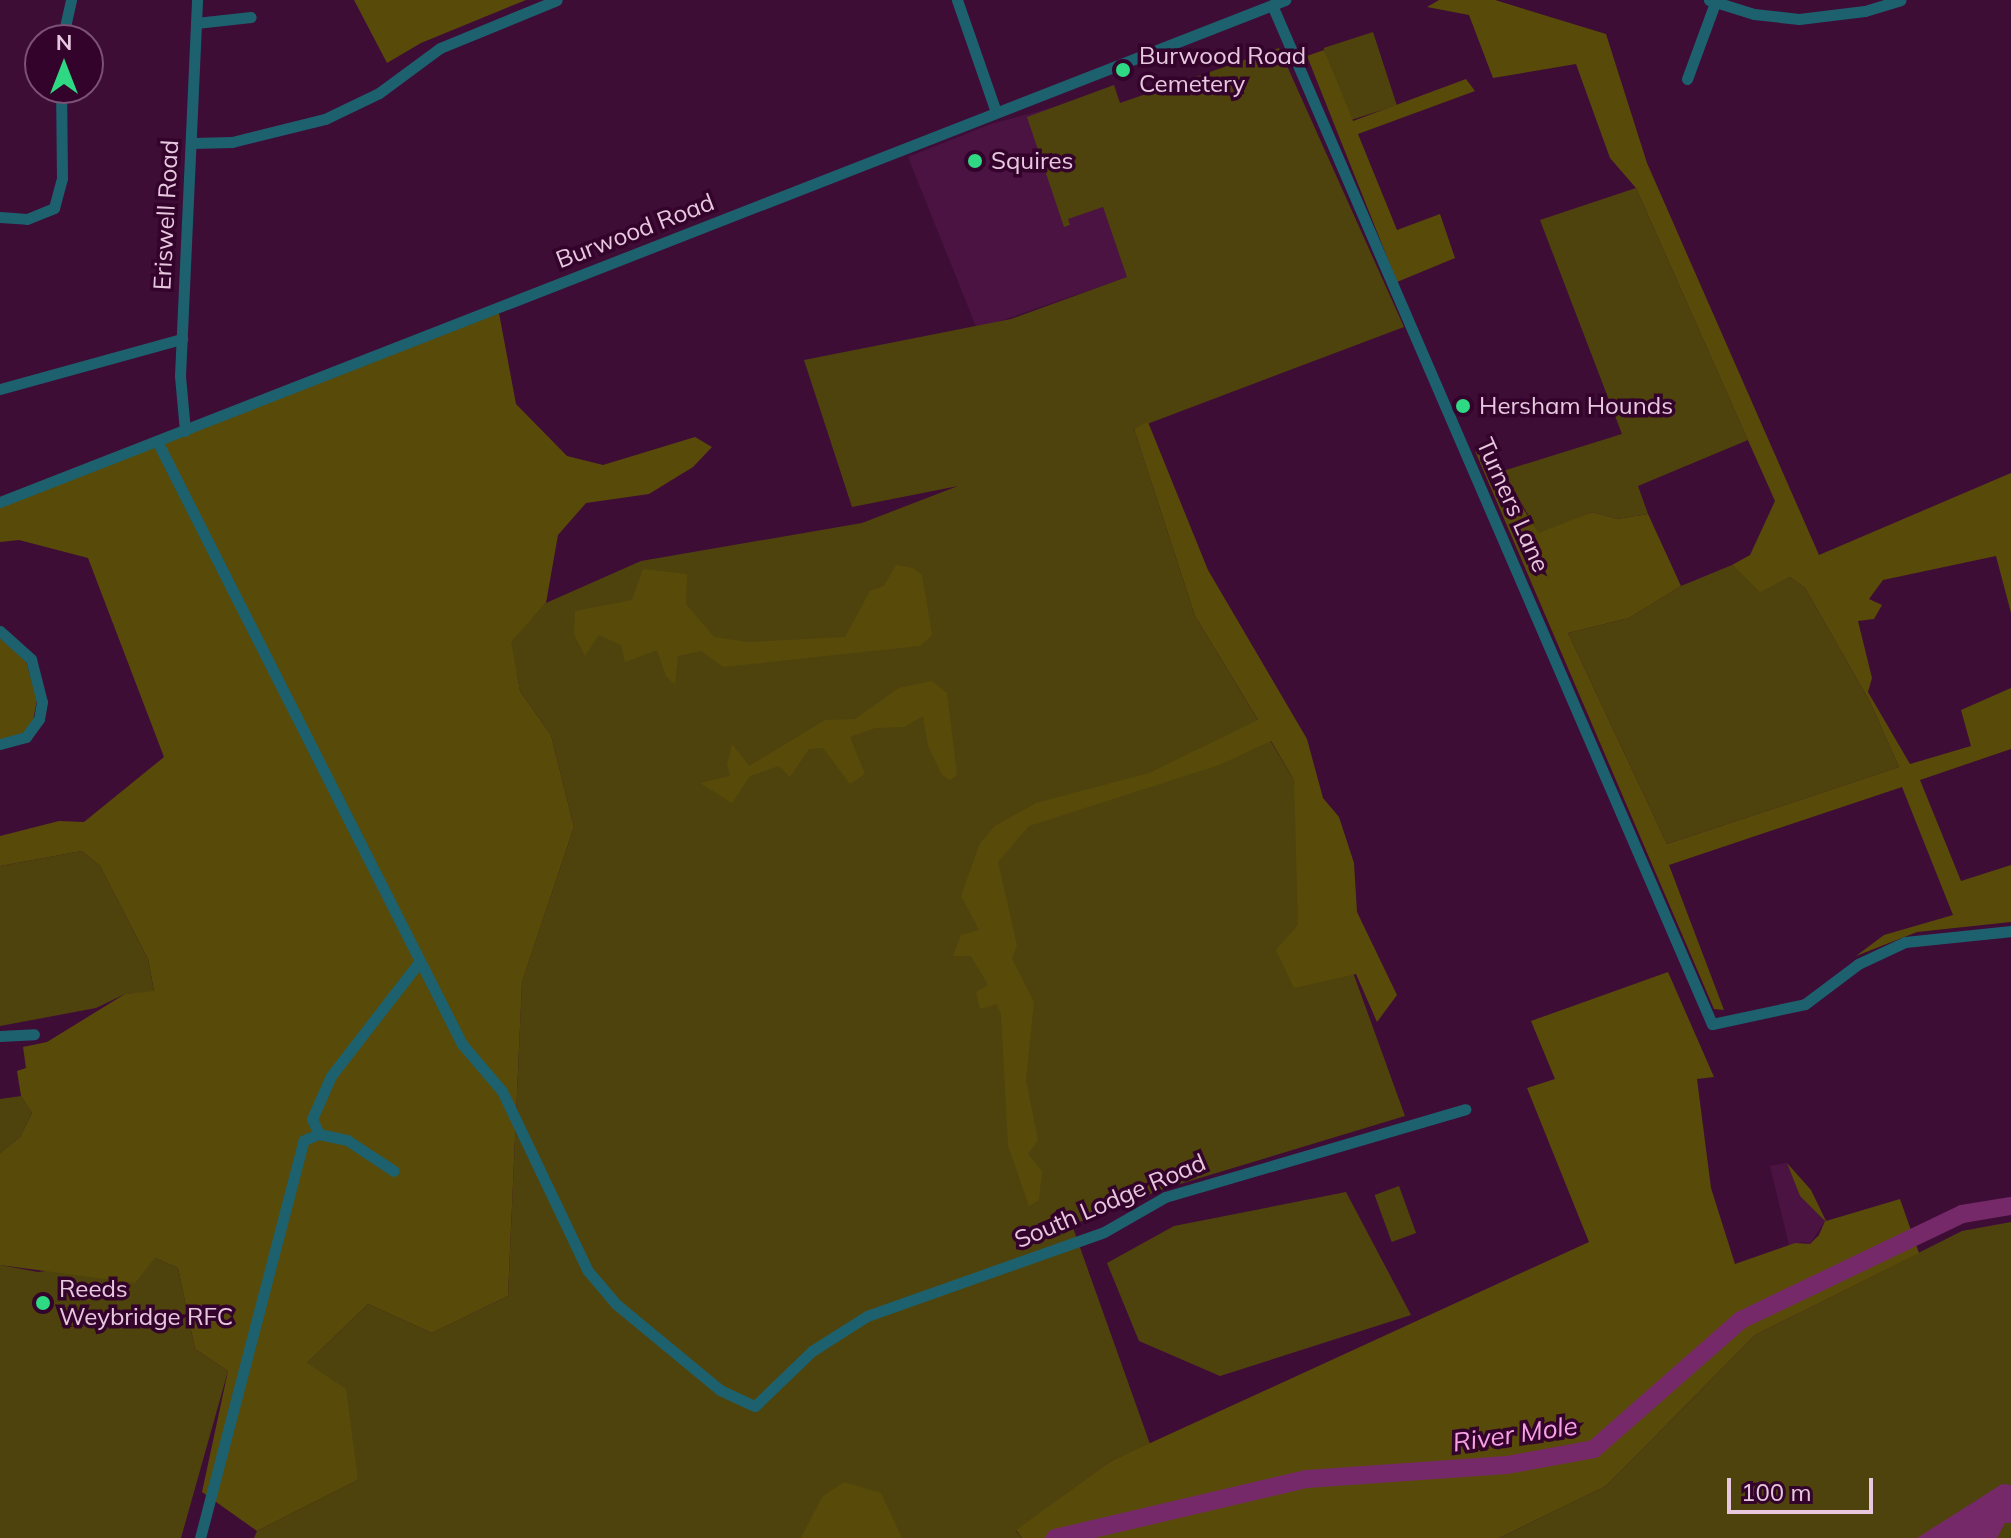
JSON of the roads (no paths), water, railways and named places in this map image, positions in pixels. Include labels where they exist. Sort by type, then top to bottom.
[{"type":"street","points":[[66,24],[71,0]]},
{"type":"street","name":"Eriswell Road","points":[[185,431],[179,412],[197,0]]},
{"type":"street","points":[[192,143],[245,140],[325,119],[379,93],[440,48],[557,0]]},
{"type":"street","points":[[957,0],[996,112]]},
{"type":"street","name":"Burwood Road","points":[[0,502],[1285,0]]},
{"type":"street","points":[[1687,79],[1712,2],[1799,19],[1865,11],[1900,0]]},
{"type":"street","name":"Turners Lane","points":[[1272,5],[1712,1024],[1805,1004],[1858,964],[1905,942],[2011,931]]},
{"type":"street","points":[[196,23],[251,17]]},
{"type":"street","points":[[0,217],[27,219],[54,208],[62,178],[61,104]]},
{"type":"street","points":[[0,389],[182,339]]},
{"type":"street","points":[[157,441],[420,961],[331,1076],[312,1119],[200,1538]]},
{"type":"street","points":[[0,631],[31,659],[42,702],[39,719],[26,737],[0,744]]},
{"type":"street","name":"South Lodge Road","points":[[420,961],[462,1044],[502,1091],[588,1271],[616,1304],[695,1374],[755,1406],[812,1351],[867,1316],[1104,1232],[1165,1197],[1465,1109]]},
{"type":"street","points":[[0,1036],[34,1034]]},
{"type":"street","points":[[312,1119],[319,1134]]},
{"type":"street","points":[[304,1140],[319,1134],[347,1140],[394,1171]]},
{"type":"waterway","name":"River Mole","points":[[1055,1538],[1307,1479],[1507,1465],[1594,1449],[1741,1320],[1962,1214],[2011,1206]]},
{"type":"place","name":"Burwood Road Cemetery","points":[[1123,70]]},
{"type":"place","name":"Squires","points":[[975,161]]},
{"type":"place","name":"Hersham Hounds","points":[[1463,406]]},
{"type":"place","name":"Reeds Weybridge RFC","points":[[43,1303]]}]
